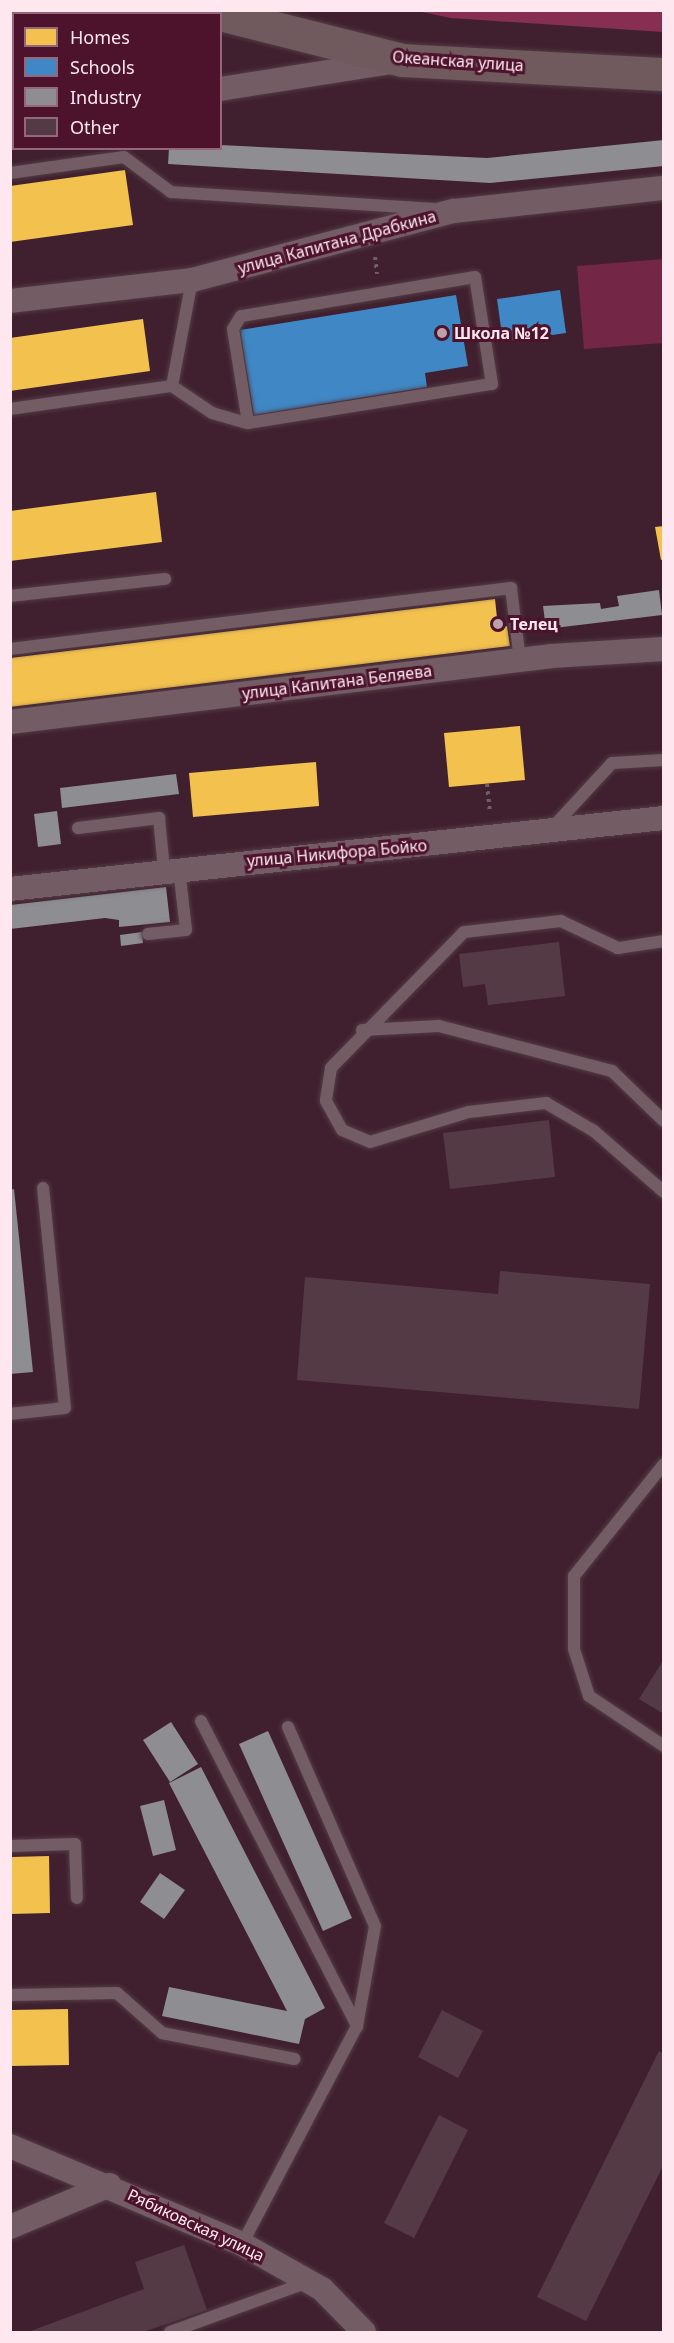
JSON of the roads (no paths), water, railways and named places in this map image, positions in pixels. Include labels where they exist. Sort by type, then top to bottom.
[{"type":"main road","name":"Океанская улица","points":[[222,15],[402,60],[663,74]]},
{"type":"street","points":[[222,88],[402,60]]},
{"type":"street","name":"улица Капитана Драбкина","points":[[10,301],[192,280],[454,211],[663,188]]},
{"type":"street","name":"улица Капитана Беляева","points":[[10,722],[520,660],[663,649]]},
{"type":"street","name":"улица Никифора Бойко","points":[[10,889],[171,868],[548,833],[663,818]]},
{"type":"street","name":"Рябиковская улица","points":[[10,2146],[110,2185],[242,2244],[309,2282],[360,2326],[382,2332]]},
{"type":"street","points":[[10,2227],[110,2185]]},
{"type":"lane","points":[[10,173],[124,157],[171,192],[454,211]]},
{"type":"lane","points":[[10,409],[171,386],[212,413],[248,423],[492,384],[475,277],[241,316],[233,329],[248,423]]},
{"type":"lane","points":[[171,386],[192,280]]},
{"type":"lane","points":[[10,596],[165,579]]},
{"type":"lane","points":[[10,649],[511,588],[520,660]]},
{"type":"lane","points":[[548,833],[612,763],[663,759]]},
{"type":"lane","points":[[78,828],[159,818],[186,930],[148,934]]},
{"type":"lane","points":[[663,941],[618,948],[561,921],[464,932],[362,1030],[331,1068],[326,1101],[342,1130],[370,1142],[470,1112],[546,1103],[594,1131],[663,1192]]},
{"type":"lane","points":[[362,1030],[439,1026],[612,1071],[663,1121]]},
{"type":"lane","points":[[10,1414],[65,1408],[43,1188]]},
{"type":"lane","points":[[663,1464],[574,1576],[574,1649],[589,1696],[663,1746]]},
{"type":"lane","points":[[201,1721],[357,2026]]},
{"type":"lane","points":[[242,2244],[357,2026],[375,1926],[288,1727]]},
{"type":"lane","points":[[10,1846],[75,1844],[77,1898]]},
{"type":"lane","points":[[10,1995],[117,1992],[162,2033],[294,2059]]},
{"type":"lane","points":[[170,2332],[309,2282]]},
{"type":"place","name":"Школа №12","points":[[442,333]]},
{"type":"place","name":"Телец","points":[[498,624]]}]
